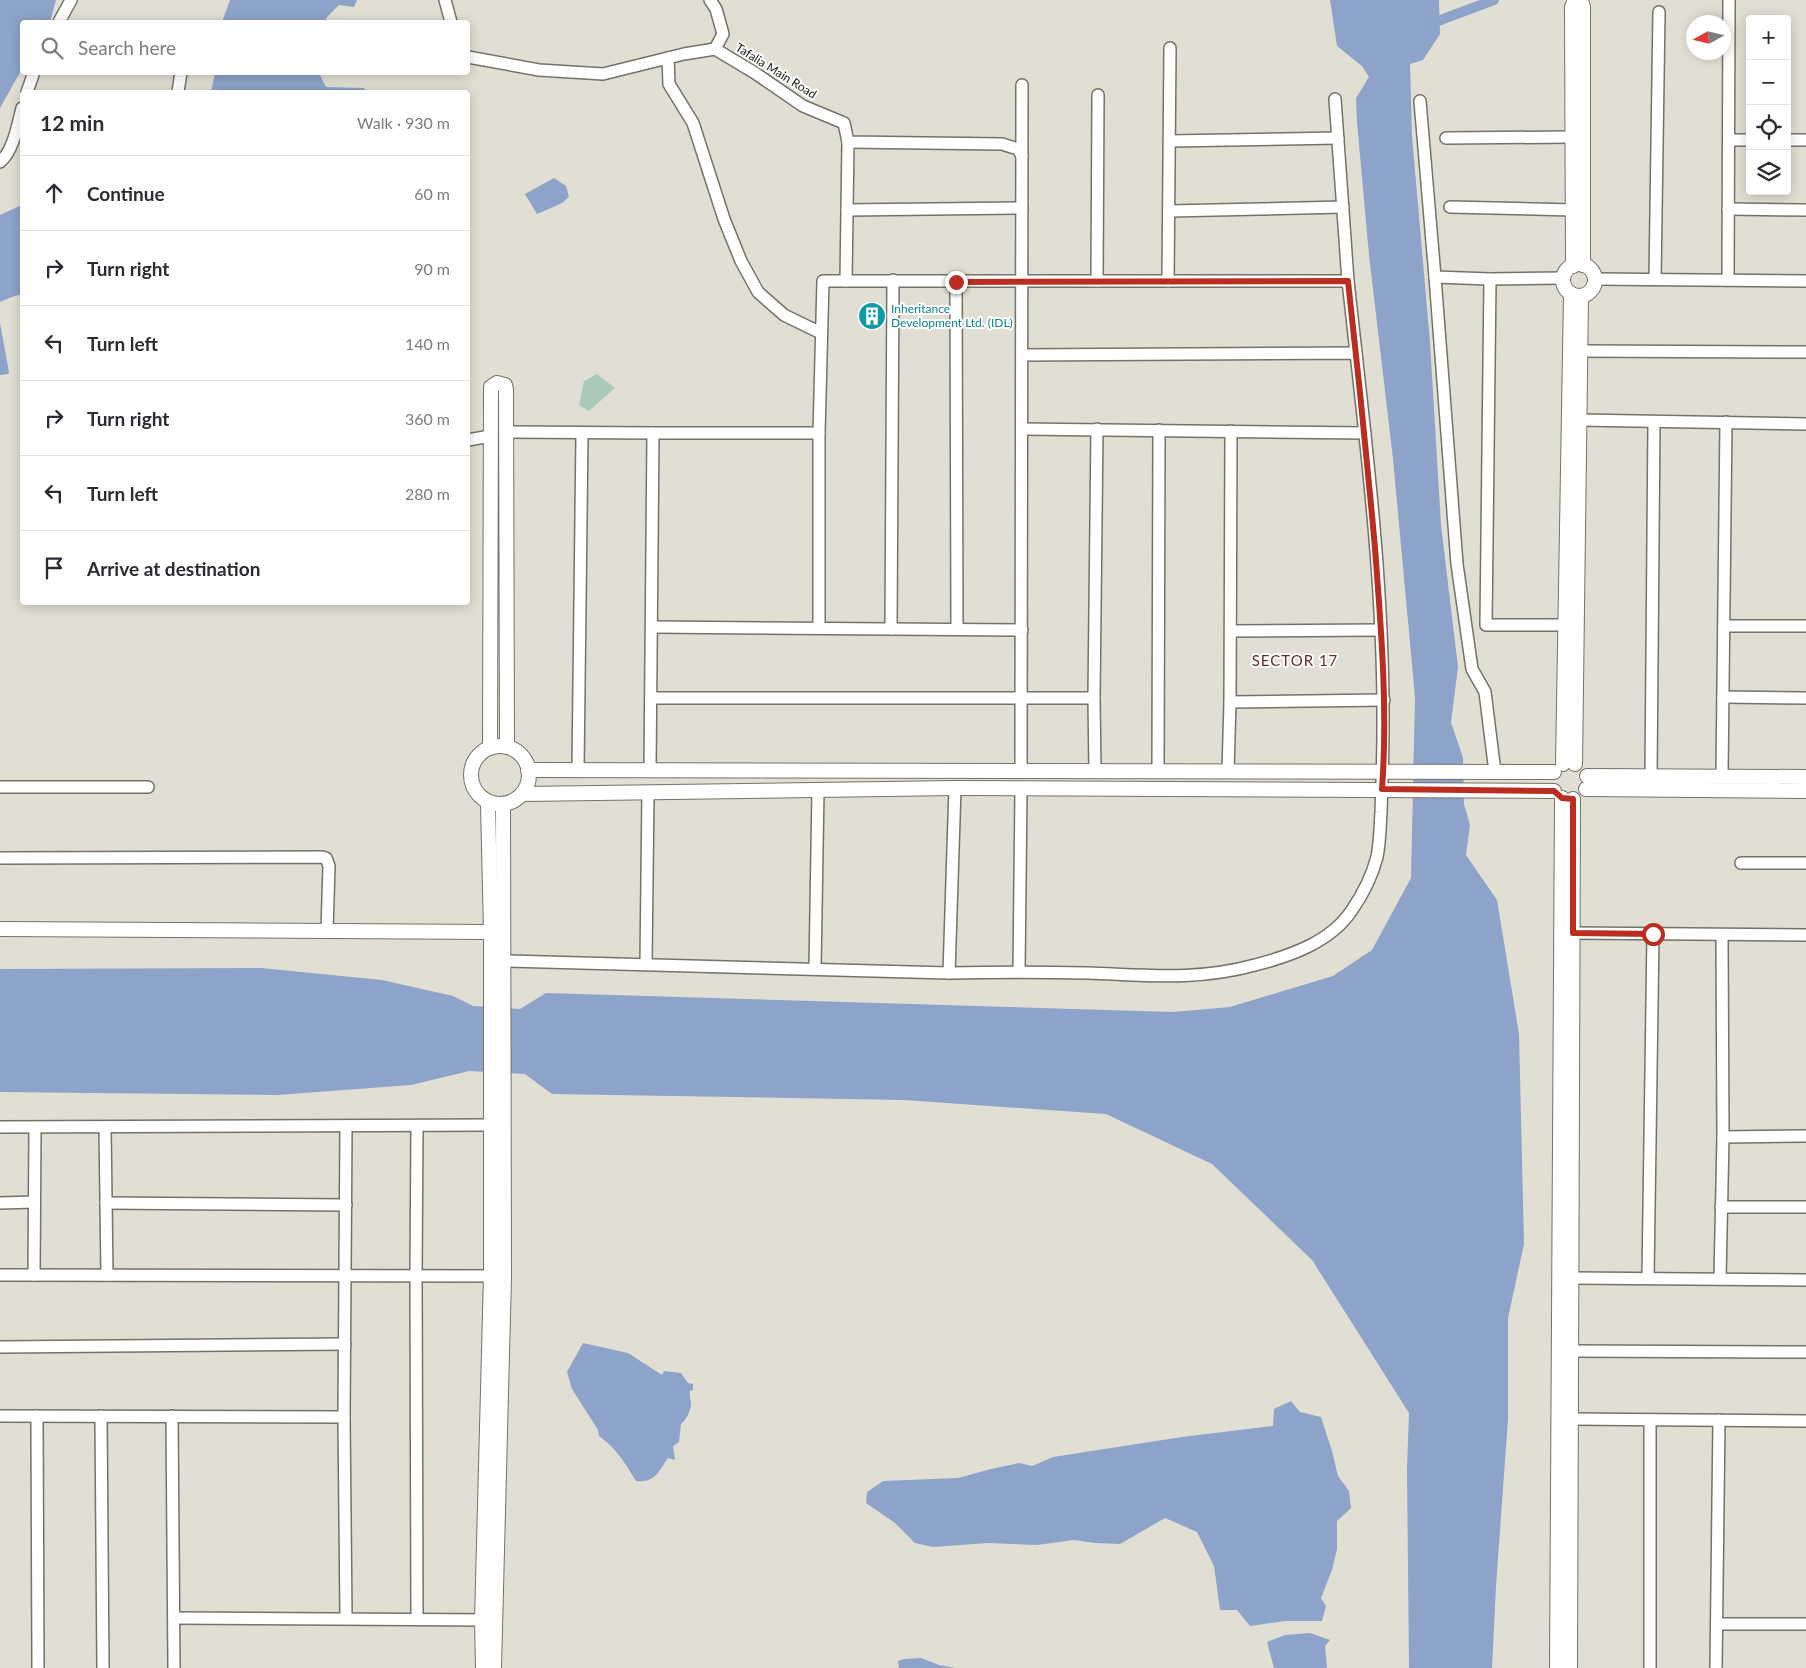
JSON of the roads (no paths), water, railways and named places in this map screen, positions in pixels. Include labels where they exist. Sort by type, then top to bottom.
[{"type":"street","points":[[60,20],[71,0]]},
{"type":"street","points":[[445,0],[450,20]]},
{"type":"street","points":[[710,0],[716,10],[723,34],[715,49]]},
{"type":"street","points":[[1728,280],[1729,0]]},
{"type":"street","points":[[1578,7],[1578,265],[1573,210],[1572,137],[1578,7]]},
{"type":"street","points":[[1656,279],[1659,12]]},
{"type":"street","points":[[1168,281],[1170,48]]},
{"type":"street","name":"Tafalia Main Road","points":[[470,57],[539,70],[594,74],[612,72],[715,49],[755,72],[803,106],[844,122],[848,142]]},
{"type":"street","points":[[668,58],[670,84],[693,123],[724,219],[740,260],[758,292],[784,315],[821,333]]},
{"type":"street","points":[[28,90],[33,75]]},
{"type":"street","points":[[178,90],[181,75]]},
{"type":"street","points":[[1021,771],[1022,85]]},
{"type":"street","points":[[1097,281],[1098,95]]},
{"type":"street","points":[[504,961],[949,973],[1019,971],[1202,976],[1254,966],[1294,952],[1318,942],[1343,921],[1352,911],[1369,880],[1377,853],[1386,772],[1382,630],[1365,433],[1348,281],[1335,99]]},
{"type":"street","points":[[1420,101],[1457,564],[1472,669],[1485,692],[1495,772]]},
{"type":"street","points":[[0,162],[10,150],[20,115]]},
{"type":"street","points":[[1446,138],[1572,137]]},
{"type":"street","points":[[1170,140],[1338,138]]},
{"type":"street","points":[[1729,140],[1746,140]]},
{"type":"street","points":[[1791,140],[1806,140]]},
{"type":"street","points":[[846,281],[848,142],[1002,144],[1018,149],[1022,156]]},
{"type":"street","points":[[1169,211],[1343,207]]},
{"type":"street","points":[[1450,207],[1573,210]]},
{"type":"street","points":[[847,210],[1022,208]]},
{"type":"street","points":[[1728,209],[1806,210]]},
{"type":"street","points":[[1578,265],[1591,270],[1594,279],[1593,288],[1586,295],[1576,295],[1565,287],[1564,278],[1567,270],[1578,265]]},
{"type":"street","points":[[1435,277],[1490,279],[1564,278]]},
{"type":"street","points":[[1490,279],[1486,625],[1565,625]]},
{"type":"street","points":[[1594,279],[1806,281]]},
{"type":"street","points":[[891,629],[893,280]]},
{"type":"street","points":[[819,628],[819,433],[823,281],[1348,281]]},
{"type":"street","points":[[956,282],[957,629]]},
{"type":"street","points":[[1570,1668],[1573,933],[1563,796],[1551,782],[1564,767],[1579,420],[1580,351],[1576,295]]},
{"type":"street","points":[[1564,767],[1565,625],[1576,295]]},
{"type":"street","points":[[1580,351],[1806,352]]},
{"type":"street","points":[[1022,355],[1356,353]]},
{"type":"street","points":[[490,748],[490,436],[491,387],[497,383],[505,385],[506,390],[507,747]]},
{"type":"street","points":[[1579,420],[1806,424]]},
{"type":"street","points":[[1651,777],[1654,422]]},
{"type":"street","points":[[1722,776],[1726,422]]},
{"type":"street","points":[[1022,429],[1365,433]]},
{"type":"street","points":[[1095,772],[1097,429]]},
{"type":"street","points":[[1158,771],[1159,430]]},
{"type":"street","points":[[1228,772],[1231,431]]},
{"type":"street","points":[[506,432],[819,433]]},
{"type":"street","points":[[578,770],[582,433]]},
{"type":"street","points":[[650,770],[653,433]]},
{"type":"street","points":[[470,440],[490,436]]},
{"type":"street","points":[[1724,626],[1806,626]]},
{"type":"street","points":[[652,627],[1022,630]]},
{"type":"street","points":[[1230,631],[1382,630]]},
{"type":"street","points":[[1723,697],[1806,698]]},
{"type":"street","points":[[651,698],[1094,698]]},
{"type":"street","points":[[1230,702],[1384,700]]},
{"type":"street","points":[[507,747],[521,755],[526,762],[528,770],[528,784],[522,794],[517,799],[503,805],[488,802],[480,797],[474,790],[471,781],[473,763],[478,755],[490,748],[507,747]]},
{"type":"street","points":[[522,794],[955,788],[1021,790],[1494,790],[1563,796],[1583,794],[1586,783],[1584,771],[1564,767],[1495,772],[528,770]]},
{"type":"street","points":[[1586,783],[1651,777],[1806,777]]},
{"type":"street","points":[[1586,783],[1806,791]]},
{"type":"street","points":[[0,787],[148,787]]},
{"type":"street","points":[[949,973],[955,788]]},
{"type":"street","points":[[815,970],[818,790]]},
{"type":"street","points":[[1019,971],[1021,790]]},
{"type":"street","points":[[646,964],[648,792]]},
{"type":"street","points":[[1557,1668],[1563,796]]},
{"type":"street","points":[[483,1668],[488,1620],[498,1276],[497,976],[490,932],[488,802]]},
{"type":"street","points":[[497,976],[504,961],[503,805]]},
{"type":"street","points":[[0,858],[322,857],[326,858],[329,866],[327,931]]},
{"type":"street","points":[[1741,863],[1806,863]]},
{"type":"street","points":[[0,929],[490,932]]},
{"type":"street","points":[[1573,933],[1806,935]]},
{"type":"street","points":[[1648,1278],[1653,934]]},
{"type":"street","points":[[1720,1279],[1723,1136],[1722,935]]},
{"type":"street","points":[[498,1104],[491,1125],[498,1224]]},
{"type":"street","points":[[0,1127],[491,1125]]},
{"type":"street","points":[[346,1126],[344,1417],[346,1618]]},
{"type":"street","points":[[417,1126],[417,1618]]},
{"type":"street","points":[[34,1127],[34,1275]]},
{"type":"street","points":[[105,1127],[107,1275]]},
{"type":"street","points":[[1723,1136],[1806,1136]]},
{"type":"street","points":[[0,1203],[34,1202]]},
{"type":"street","points":[[106,1203],[346,1205]]},
{"type":"street","points":[[1721,1207],[1806,1207]]},
{"type":"street","points":[[0,1275],[498,1276]]},
{"type":"street","points":[[1572,1278],[1806,1280]]},
{"type":"street","points":[[0,1347],[345,1344]]},
{"type":"street","points":[[1571,1351],[1806,1352]]},
{"type":"street","points":[[0,1416],[344,1417]]},
{"type":"street","points":[[37,1416],[38,1668]]},
{"type":"street","points":[[101,1416],[102,1668]]},
{"type":"street","points":[[172,1416],[174,1668]]},
{"type":"street","points":[[1571,1419],[1806,1421]]},
{"type":"street","points":[[1650,1420],[1650,1668]]},
{"type":"street","points":[[1716,1668],[1718,1420]]},
{"type":"street","points":[[174,1618],[417,1618],[488,1620]]},
{"type":"street","points":[[488,1620],[494,1668]]},
{"type":"street","points":[[1717,1624],[1806,1624]]},
{"type":"water","points":[[0,0],[56,0],[51,20],[20,20],[20,73],[0,108]]},
{"type":"water","points":[[230,0],[357,0],[354,7],[339,5],[326,20],[223,20]]},
{"type":"water","points":[[1330,0],[1439,0],[1440,34],[1423,60],[1410,64],[1412,136],[1430,342],[1441,525],[1458,667],[1451,722],[1463,758],[1464,804],[1470,825],[1466,855],[1497,900],[1519,1034],[1524,1244],[1508,1318],[1508,1419],[1492,1668],[1409,1668],[1407,1469],[1409,1413],[1312,1260],[1212,1164],[1106,1114],[904,1100],[552,1094],[525,1074],[469,1071],[411,1085],[277,1095],[0,1092],[0,969],[261,968],[382,980],[453,996],[473,1006],[520,1009],[546,993],[1173,1012],[1230,1007],[1333,976],[1372,950],[1411,878],[1415,697],[1393,459],[1369,255],[1357,122],[1356,98],[1369,77],[1362,66],[1337,46]]},
{"type":"water","points":[[215,75],[320,75],[326,87],[364,88],[366,90],[211,90]]},
{"type":"water","points":[[554,178],[566,186],[569,197],[562,203],[537,214],[525,194]]},
{"type":"water","points":[[20,206],[20,295],[0,302],[0,215]]},
{"type":"water","points":[[0,323],[9,372],[8,374],[0,375]]},
{"type":"water","points":[[583,1343],[628,1353],[662,1375],[664,1371],[681,1373],[688,1383],[693,1384],[693,1390],[690,1391],[690,1410],[681,1424],[679,1442],[673,1446],[675,1460],[668,1458],[658,1472],[648,1480],[636,1481],[615,1451],[599,1436],[598,1430],[572,1389],[567,1372]]},
{"type":"water","points":[[1291,1401],[1300,1412],[1321,1417],[1338,1476],[1349,1491],[1351,1508],[1337,1521],[1337,1549],[1332,1570],[1321,1598],[1326,1606],[1322,1621],[1285,1621],[1250,1626],[1237,1610],[1220,1610],[1214,1566],[1197,1532],[1165,1518],[1120,1544],[1074,1540],[1037,1545],[988,1543],[933,1547],[915,1543],[895,1523],[866,1503],[867,1492],[883,1481],[958,1478],[1019,1463],[1032,1466],[1053,1457],[1182,1437],[1273,1426],[1274,1409]]},
{"type":"water","points":[[1310,1633],[1330,1640],[1325,1646],[1327,1668],[1274,1668],[1267,1642],[1285,1635]]},
{"type":"water","points":[[921,1658],[939,1665],[955,1668],[899,1668],[898,1661]]},
{"type":"waterway","points":[[1427,25],[1494,0]]},
{"type":"place","name":"Inheritance Development Ltd. (IDL)","points":[[872,316]]},
{"type":"district","name":"SECTOR 17","points":[[1295,661]]}]
